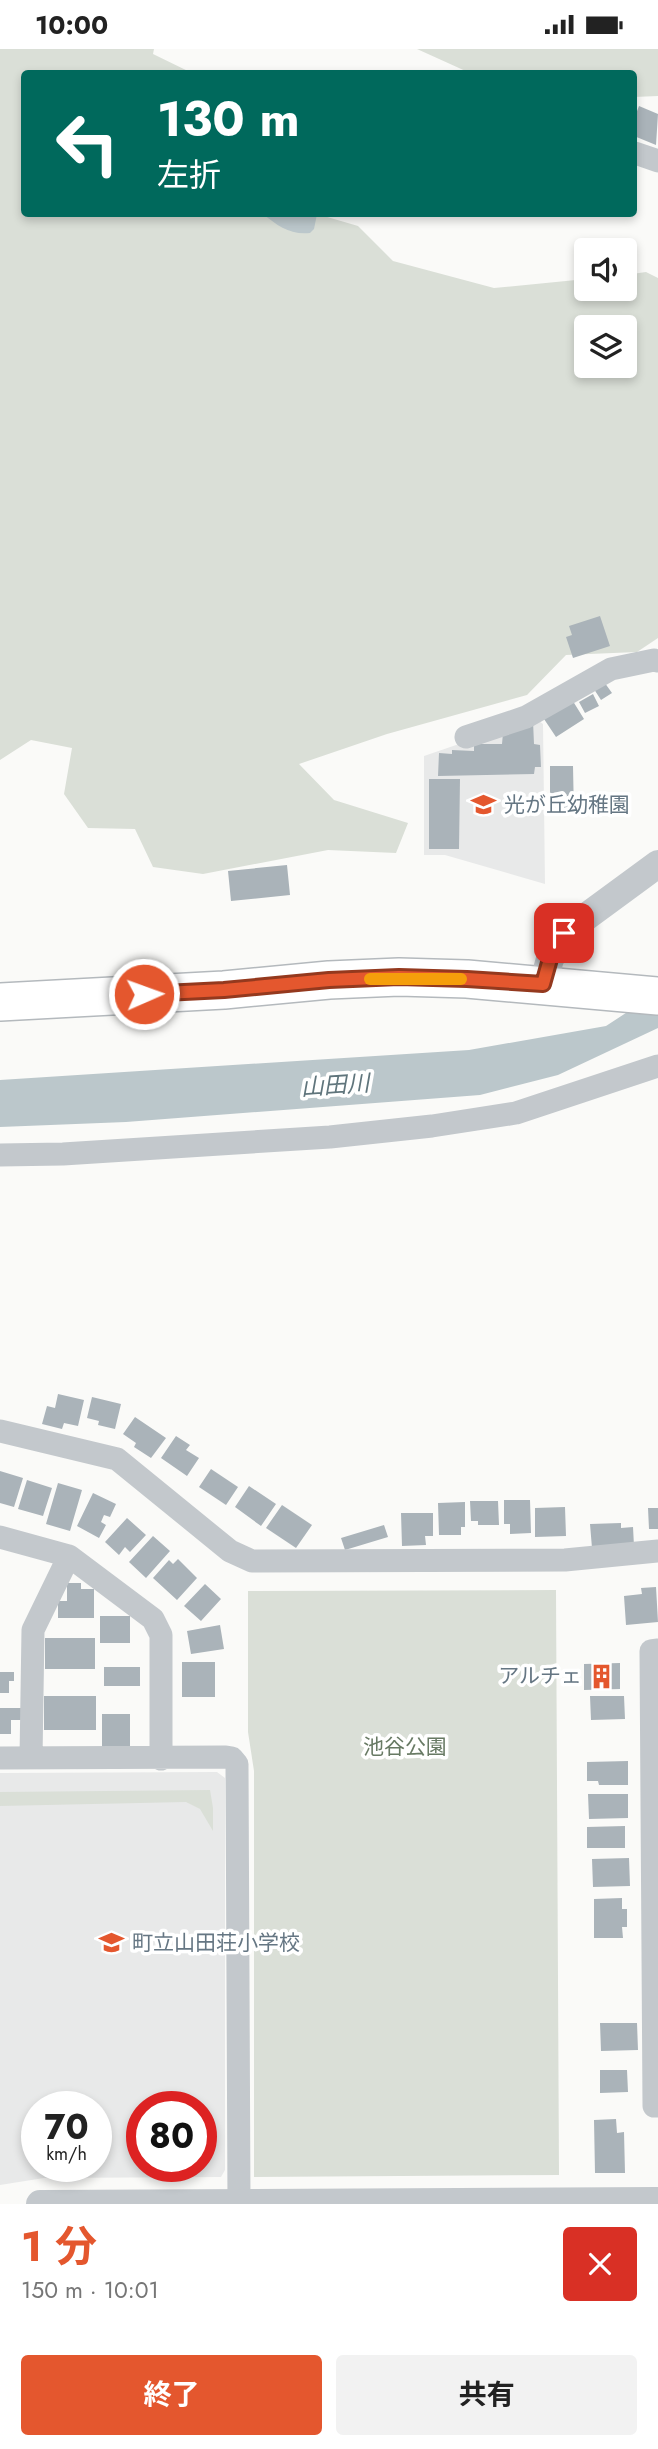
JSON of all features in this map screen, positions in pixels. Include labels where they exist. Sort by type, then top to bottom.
[{"type":"highway","points":[[0,1002],[399,977],[543,984],[658,996]]},
{"type":"highway","points":[[0,1025],[160,1003],[224,990]]},
{"type":"street","points":[[637,154],[658,161]]},
{"type":"street","points":[[466,737],[526,717],[552,705],[611,669],[644,661],[658,661]]},
{"type":"street","points":[[543,984],[550,959],[564,933],[658,864]]},
{"type":"street","points":[[0,1155],[63,1154],[330,1137],[432,1126],[516,1113],[658,1066]]},
{"type":"street","points":[[0,1431],[117,1459],[230,1551],[253,1561],[565,1560],[658,1551]]},
{"type":"street","points":[[0,1537],[69,1556],[153,1619],[161,1635],[161,1759]]},
{"type":"street","points":[[31,1758],[33,1630],[69,1556]]},
{"type":"street","points":[[658,1650],[651,1651],[651,1655],[654,2106],[658,2106]]},
{"type":"street","points":[[0,1758],[226,1757],[232,1758],[237,1764],[239,2203]]},
{"type":"street","points":[[40,2204],[658,2201]]},
{"type":"shaded area","name":"光が丘幼稚園","points":[[535,718],[543,724],[545,884],[445,855],[424,855],[424,756]]},
{"type":"shaded area","name":"町立山田荘小学校","points":[[217,1772],[225,1778],[225,2170],[221,2177],[217,2177],[217,2091],[126,2091],[126,2178],[112,2178],[112,2091],[21,2091],[21,2182],[0,2185],[0,1773]]},
{"type":"green space","points":[[0,49],[154,49],[153,54],[186,70],[21,70],[21,217],[327,217],[358,226],[393,261],[494,288],[574,280],[574,301],[637,301],[637,273],[646,272],[658,278],[658,638],[637,652],[566,655],[527,695],[387,734],[299,764],[334,800],[408,823],[396,853],[328,850],[203,874],[153,867],[135,829],[88,828],[64,794],[72,748],[31,740],[0,760]]},
{"type":"green space","points":[[417,49],[658,49],[658,96],[637,97],[637,70],[463,70]]},
{"type":"green space","name":"池谷公園","points":[[556,1590],[559,2175],[254,2177],[254,1771],[248,1732],[248,1591]]},
{"type":"green space","points":[[210,1790],[213,1831],[200,1809],[186,1802],[0,1806],[0,1792]]},
{"type":"water","points":[[267,217],[316,217],[314,229],[310,233],[296,233]]},
{"type":"water","name":"山田川","points":[[658,992],[658,1028],[558,1075],[480,1095],[126,1122],[0,1127],[0,1080],[469,1050],[606,1026]]},
{"type":"building","points":[[639,106],[658,114],[656,145],[637,137]]},
{"type":"building","points":[[600,616],[610,646],[573,658],[566,637],[572,635],[569,626]]},
{"type":"building","points":[[602,679],[612,693],[601,700],[592,686]]},
{"type":"building","points":[[593,694],[599,706],[585,713],[579,702]]},
{"type":"building","points":[[571,698],[584,719],[556,737],[542,716]]},
{"type":"building","points":[[533,721],[534,744],[540,745],[541,767],[535,767],[534,774],[438,776],[439,753],[452,754],[452,750],[474,751],[474,744],[502,744],[503,733]]},
{"type":"building","points":[[550,766],[573,766],[574,815],[550,815]]},
{"type":"building","points":[[429,779],[460,779],[459,849],[429,849]]},
{"type":"building","points":[[287,865],[290,895],[231,901],[228,871]]},
{"type":"building","points":[[58,1394],[84,1400],[78,1426],[64,1423],[62,1429],[42,1424],[47,1406],[55,1408]]},
{"type":"building","points":[[92,1397],[121,1404],[115,1429],[98,1425],[99,1421],[87,1418]]},
{"type":"building","points":[[135,1417],[166,1438],[151,1458],[134,1447],[136,1443],[123,1434]]},
{"type":"building","points":[[176,1436],[190,1445],[186,1450],[199,1458],[187,1476],[161,1458]]},
{"type":"building","points":[[211,1469],[238,1487],[226,1505],[199,1487]]},
{"type":"building","points":[[0,1471],[23,1478],[14,1507],[0,1503]]},
{"type":"building","points":[[27,1480],[52,1488],[43,1516],[18,1509]]},
{"type":"building","points":[[58,1483],[82,1490],[70,1531],[46,1524]]},
{"type":"building","points":[[249,1486],[276,1504],[261,1526],[235,1507]]},
{"type":"building","points":[[93,1493],[116,1504],[110,1517],[104,1515],[101,1522],[106,1525],[99,1538],[77,1526]]},
{"type":"building","points":[[504,1500],[530,1500],[531,1533],[510,1534],[510,1524],[504,1524]]},
{"type":"building","points":[[470,1501],[498,1501],[499,1525],[478,1525],[478,1521],[471,1521]]},
{"type":"building","points":[[465,1502],[465,1527],[461,1527],[461,1535],[439,1535],[438,1503]]},
{"type":"building","points":[[282,1505],[312,1525],[296,1548],[266,1528]]},
{"type":"building","points":[[565,1507],[566,1536],[535,1537],[535,1508]]},
{"type":"building","points":[[648,1508],[658,1508],[658,1529],[649,1529]]},
{"type":"building","points":[[401,1513],[433,1513],[433,1536],[425,1536],[426,1545],[402,1546]]},
{"type":"building","points":[[127,1518],[146,1535],[130,1552],[125,1547],[119,1555],[105,1542]]},
{"type":"building","points":[[621,1523],[621,1528],[633,1527],[634,1546],[592,1548],[590,1524]]},
{"type":"building","points":[[384,1525],[388,1537],[345,1550],[341,1538]]},
{"type":"building","points":[[153,1536],[170,1551],[146,1578],[129,1562]]},
{"type":"building","points":[[178,1559],[197,1578],[177,1600],[153,1578],[169,1560],[173,1564]]},
{"type":"building","points":[[67,1583],[81,1583],[81,1589],[94,1589],[94,1618],[58,1618],[58,1601],[67,1601]]},
{"type":"building","points":[[205,1584],[221,1599],[201,1621],[184,1606]]},
{"type":"building","points":[[656,1587],[658,1622],[626,1625],[624,1596],[642,1594],[641,1588]]},
{"type":"building","points":[[100,1616],[130,1616],[130,1643],[100,1643]]},
{"type":"building","points":[[220,1625],[224,1649],[191,1654],[187,1631]]},
{"type":"building","points":[[45,1638],[95,1638],[95,1669],[45,1669]]},
{"type":"building","points":[[182,1662],[215,1662],[215,1697],[182,1697]]},
{"type":"building","name":"アルチェ","points":[[620,1663],[620,1689],[584,1690],[584,1664]]},
{"type":"building","points":[[104,1667],[140,1667],[140,1686],[104,1686]]},
{"type":"building","points":[[0,1672],[14,1672],[14,1681],[9,1681],[9,1693],[0,1693]]},
{"type":"building","points":[[44,1696],[96,1696],[96,1730],[44,1730]]},
{"type":"building","points":[[590,1696],[624,1696],[625,1719],[591,1720]]},
{"type":"building","points":[[0,1708],[21,1708],[21,1720],[11,1720],[11,1734],[0,1734]]},
{"type":"building","points":[[102,1714],[130,1714],[130,1747],[102,1747]]},
{"type":"building","points":[[628,1761],[628,1785],[599,1785],[598,1781],[587,1781],[587,1762]]},
{"type":"building","points":[[588,1794],[628,1794],[628,1818],[589,1819]]},
{"type":"building","points":[[625,1826],[625,1848],[587,1848],[587,1827]]},
{"type":"building","points":[[629,1858],[630,1886],[593,1887],[592,1859]]},
{"type":"building","points":[[622,1898],[622,1909],[627,1909],[627,1927],[622,1927],[623,1938],[594,1938],[594,1899]]},
{"type":"building","points":[[600,2023],[637,2023],[638,2050],[601,2051]]},
{"type":"building","points":[[600,2070],[627,2070],[628,2092],[600,2093]]},
{"type":"building","points":[[616,2119],[617,2133],[624,2132],[625,2173],[595,2173],[594,2120]]},
{"type":"slow traffic","points":[[370,979],[461,979]]},
{"type":"place","name":"光が丘幼稚園","points":[[484,805]]},
{"type":"place","name":"アルチェ","points":[[602,1676]]},
{"type":"place","name":"町立山田荘小学校","points":[[112,1943]]},
{"type":"route","points":[[144,994],[399,977],[543,984],[550,959],[564,933]]}]
